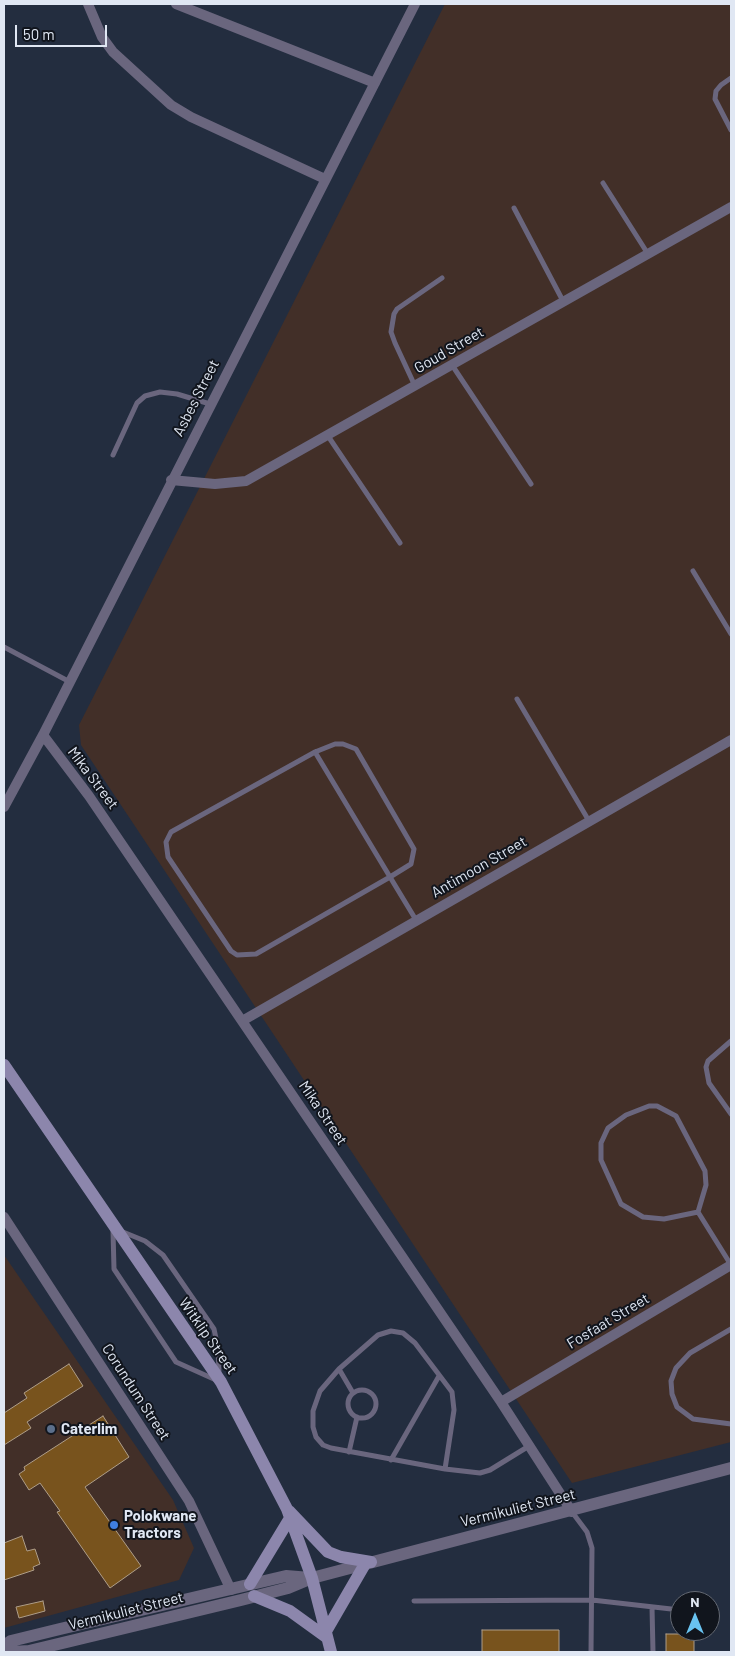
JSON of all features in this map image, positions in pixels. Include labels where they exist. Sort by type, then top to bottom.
[{"type":"main road","name":"Witklip Street","points":[[4,1065],[220,1381],[289,1514],[312,1578],[325,1635],[331,1652]]},
{"type":"main road","points":[[289,1514],[328,1552],[341,1558],[368,1563],[325,1635],[290,1611],[252,1590],[289,1514]]},
{"type":"street","points":[[88,4],[102,37],[113,52],[171,105],[191,117],[325,179]]},
{"type":"street","points":[[176,4],[375,83]]},
{"type":"street","name":"Asbes Street","points":[[4,807],[44,734],[171,480],[415,4]]},
{"type":"street","name":"Goud Street","points":[[171,480],[215,484],[246,481],[731,207]]},
{"type":"street","name":"Mika Street","points":[[44,734],[89,796],[501,1402],[572,1512]]},
{"type":"street","name":"Antimoon Street","points":[[242,1021],[731,740]]},
{"type":"street","name":"Corundum Street","points":[[4,1217],[189,1500],[231,1590]]},
{"type":"street","name":"Fosfaat Street","points":[[501,1402],[731,1265]]},
{"type":"street","name":"Vermikuliet Street","points":[[252,1590],[231,1590],[60,1629],[11,1641],[4,1647],[12,1652],[29,1651],[252,1590],[286,1576],[312,1578],[572,1512],[731,1468]]},
{"type":"lane","points":[[731,78],[716,91],[715,99],[731,130]]},
{"type":"lane","points":[[603,183],[648,254]]},
{"type":"lane","points":[[514,208],[564,302]]},
{"type":"lane","points":[[415,386],[395,343],[392,332],[394,314],[397,309],[442,278]]},
{"type":"lane","points":[[452,365],[531,484]]},
{"type":"lane","points":[[113,455],[137,403],[145,396],[160,392],[177,394],[210,404]]},
{"type":"lane","points":[[328,436],[400,543]]},
{"type":"lane","points":[[694,570],[731,634]]},
{"type":"lane","points":[[4,647],[70,682]]},
{"type":"lane","points":[[517,699],[589,822]]},
{"type":"lane","points":[[335,744],[343,744],[356,749],[414,849],[411,864],[390,878],[256,954],[244,957],[237,956],[168,857],[166,842],[171,832],[315,752],[335,744]]},
{"type":"lane","points":[[315,752],[417,921]]},
{"type":"lane","points":[[731,1041],[708,1061],[706,1067],[710,1083],[731,1114]]},
{"type":"lane","points":[[698,1212],[664,1219],[643,1217],[621,1204],[601,1160],[601,1143],[608,1128],[626,1115],[649,1106],[657,1106],[676,1116],[705,1172],[706,1185],[698,1212],[731,1265]]},
{"type":"lane","points":[[114,1228],[145,1241],[163,1256],[214,1329],[218,1348],[220,1381],[176,1362],[114,1269],[114,1228]]},
{"type":"lane","points":[[731,1329],[690,1353],[676,1368],[671,1380],[677,1407],[682,1411],[694,1419],[731,1424]]},
{"type":"lane","points":[[445,1469],[454,1401],[452,1392],[415,1343],[396,1331],[378,1335],[339,1369],[324,1386],[316,1400],[313,1428],[316,1437],[323,1445],[390,1460],[445,1469],[480,1473],[490,1470],[529,1446]]},
{"type":"lane","points":[[339,1369],[353,1393]]},
{"type":"lane","points":[[390,1460],[440,1376]]},
{"type":"lane","points":[[353,1393],[367,1391],[376,1402],[371,1415],[357,1417]]},
{"type":"lane","points":[[353,1393],[348,1406],[357,1417]]},
{"type":"lane","points":[[350,1452],[357,1417]]},
{"type":"lane","points":[[572,1512],[590,1539],[593,1563],[591,1652]]},
{"type":"lane","points":[[414,1601],[592,1600],[670,1609]]},
{"type":"lane","points":[[652,1607],[653,1652]]},
{"type":"shaded area","points":[[445,4],[731,4],[731,1442],[572,1483],[81,745],[79,725]]},
{"type":"shaded area","points":[[4,1255],[173,1500],[194,1548],[179,1580],[4,1628]]},
{"type":"building","points":[[69,1364],[83,1386],[27,1422],[31,1428],[4,1445],[4,1413],[27,1398],[24,1393]]},
{"type":"building","points":[[103,1416],[129,1457],[85,1487],[141,1566],[110,1588],[57,1512],[60,1511],[40,1483],[29,1490],[19,1474],[25,1470],[24,1467]]},
{"type":"building","points":[[22,1536],[27,1551],[35,1549],[40,1564],[33,1567],[34,1570],[4,1580],[4,1543]]},
{"type":"building","points":[[43,1601],[45,1611],[19,1618],[16,1607]]},
{"type":"building","points":[[482,1630],[559,1630],[559,1652],[482,1652]]},
{"type":"building","points":[[666,1634],[670,1634],[670,1641],[694,1641],[694,1652],[666,1652]]},
{"type":"place","name":"Caterlim","points":[[51,1429]]},
{"type":"place","name":"Polokwane Tractors","points":[[114,1525]]}]
